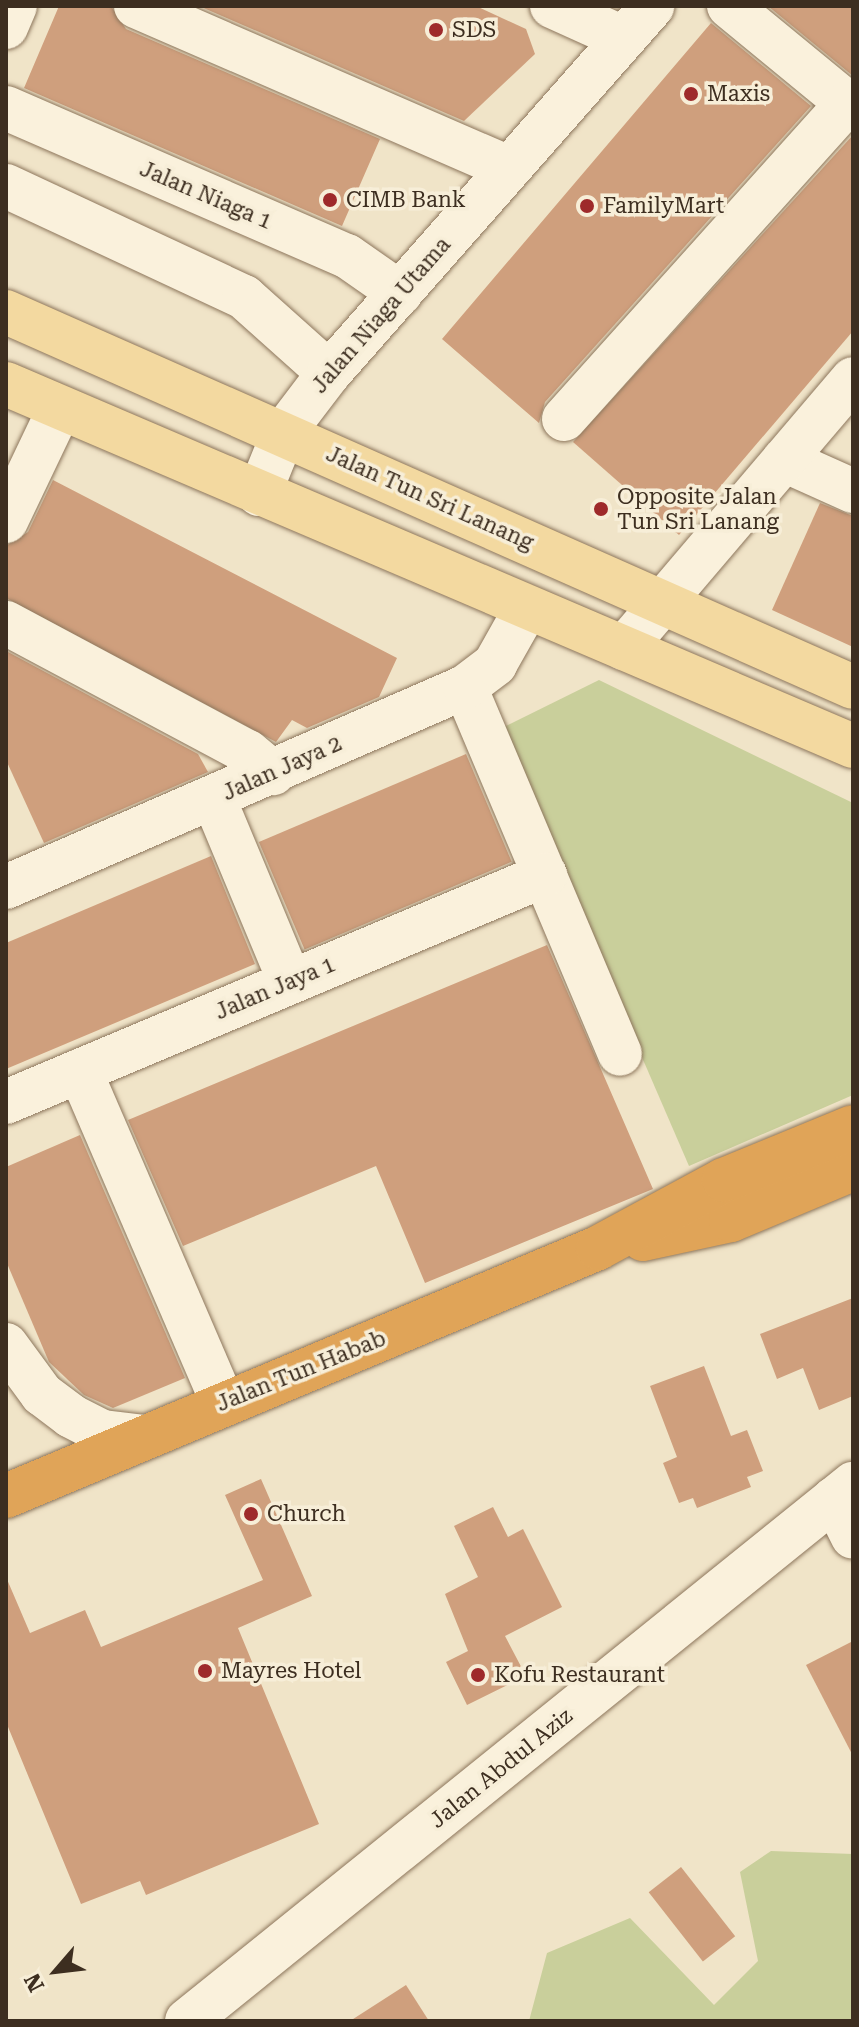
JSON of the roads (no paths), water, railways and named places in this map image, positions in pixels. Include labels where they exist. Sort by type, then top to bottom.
[{"type":"highway","name":"Jalan Tun Habab","points":[[6,1496],[598,1248],[724,1180],[853,1127]]},
{"type":"highway","name":"Jalan Tun Habab","points":[[598,1248],[731,1220],[853,1169]]},
{"type":"main road","name":"Jalan Tun Sri Lanang","points":[[6,312],[284,432],[853,687]]},
{"type":"main road","points":[[6,384],[526,609],[853,746]]},
{"type":"street","points":[[6,27],[15,6]]},
{"type":"street","points":[[136,6],[509,168]]},
{"type":"street","points":[[552,6],[623,38]]},
{"type":"street","name":"Jalan Niaga Utama","points":[[259,494],[284,432],[329,373],[652,6]]},
{"type":"street","points":[[564,419],[850,105],[729,6]]},
{"type":"street","name":"Jalan Niaga 1","points":[[6,108],[347,256],[400,293]]},
{"type":"street","points":[[6,186],[244,297],[329,373]]},
{"type":"street","points":[[624,648],[853,379]]},
{"type":"street","points":[[6,521],[60,408]]},
{"type":"street","points":[[784,460],[853,491]]},
{"type":"street","name":"Jalan Jaya 2","points":[[6,887],[214,799],[465,687],[495,664],[526,609]]},
{"type":"street","points":[[6,623],[248,752],[273,773]]},
{"type":"street","points":[[465,687],[620,1054]]},
{"type":"street","points":[[214,799],[290,982]]},
{"type":"street","name":"Jalan Jaya 1","points":[[6,1102],[545,875]]},
{"type":"street","points":[[80,1071],[223,1403]]},
{"type":"street","points":[[6,1345],[42,1394],[71,1416],[103,1432],[143,1437]]},
{"type":"street","name":"Jalan Abdul Aziz","points":[[187,2021],[847,1507]]},
{"type":"place","name":"SDS","points":[[436,30]]},
{"type":"place","name":"Maxis","points":[[691,94]]},
{"type":"place","name":"CIMB Bank","points":[[330,200]]},
{"type":"place","name":"FamilyMart","points":[[587,206]]},
{"type":"place","name":"Opposite Jalan Tun Sri Lanang","points":[[601,509]]},
{"type":"place","name":"Church","points":[[251,1514]]},
{"type":"place","name":"Mayres Hotel","points":[[205,1671]]},
{"type":"place","name":"Kofu Restaurant","points":[[478,1675]]}]
